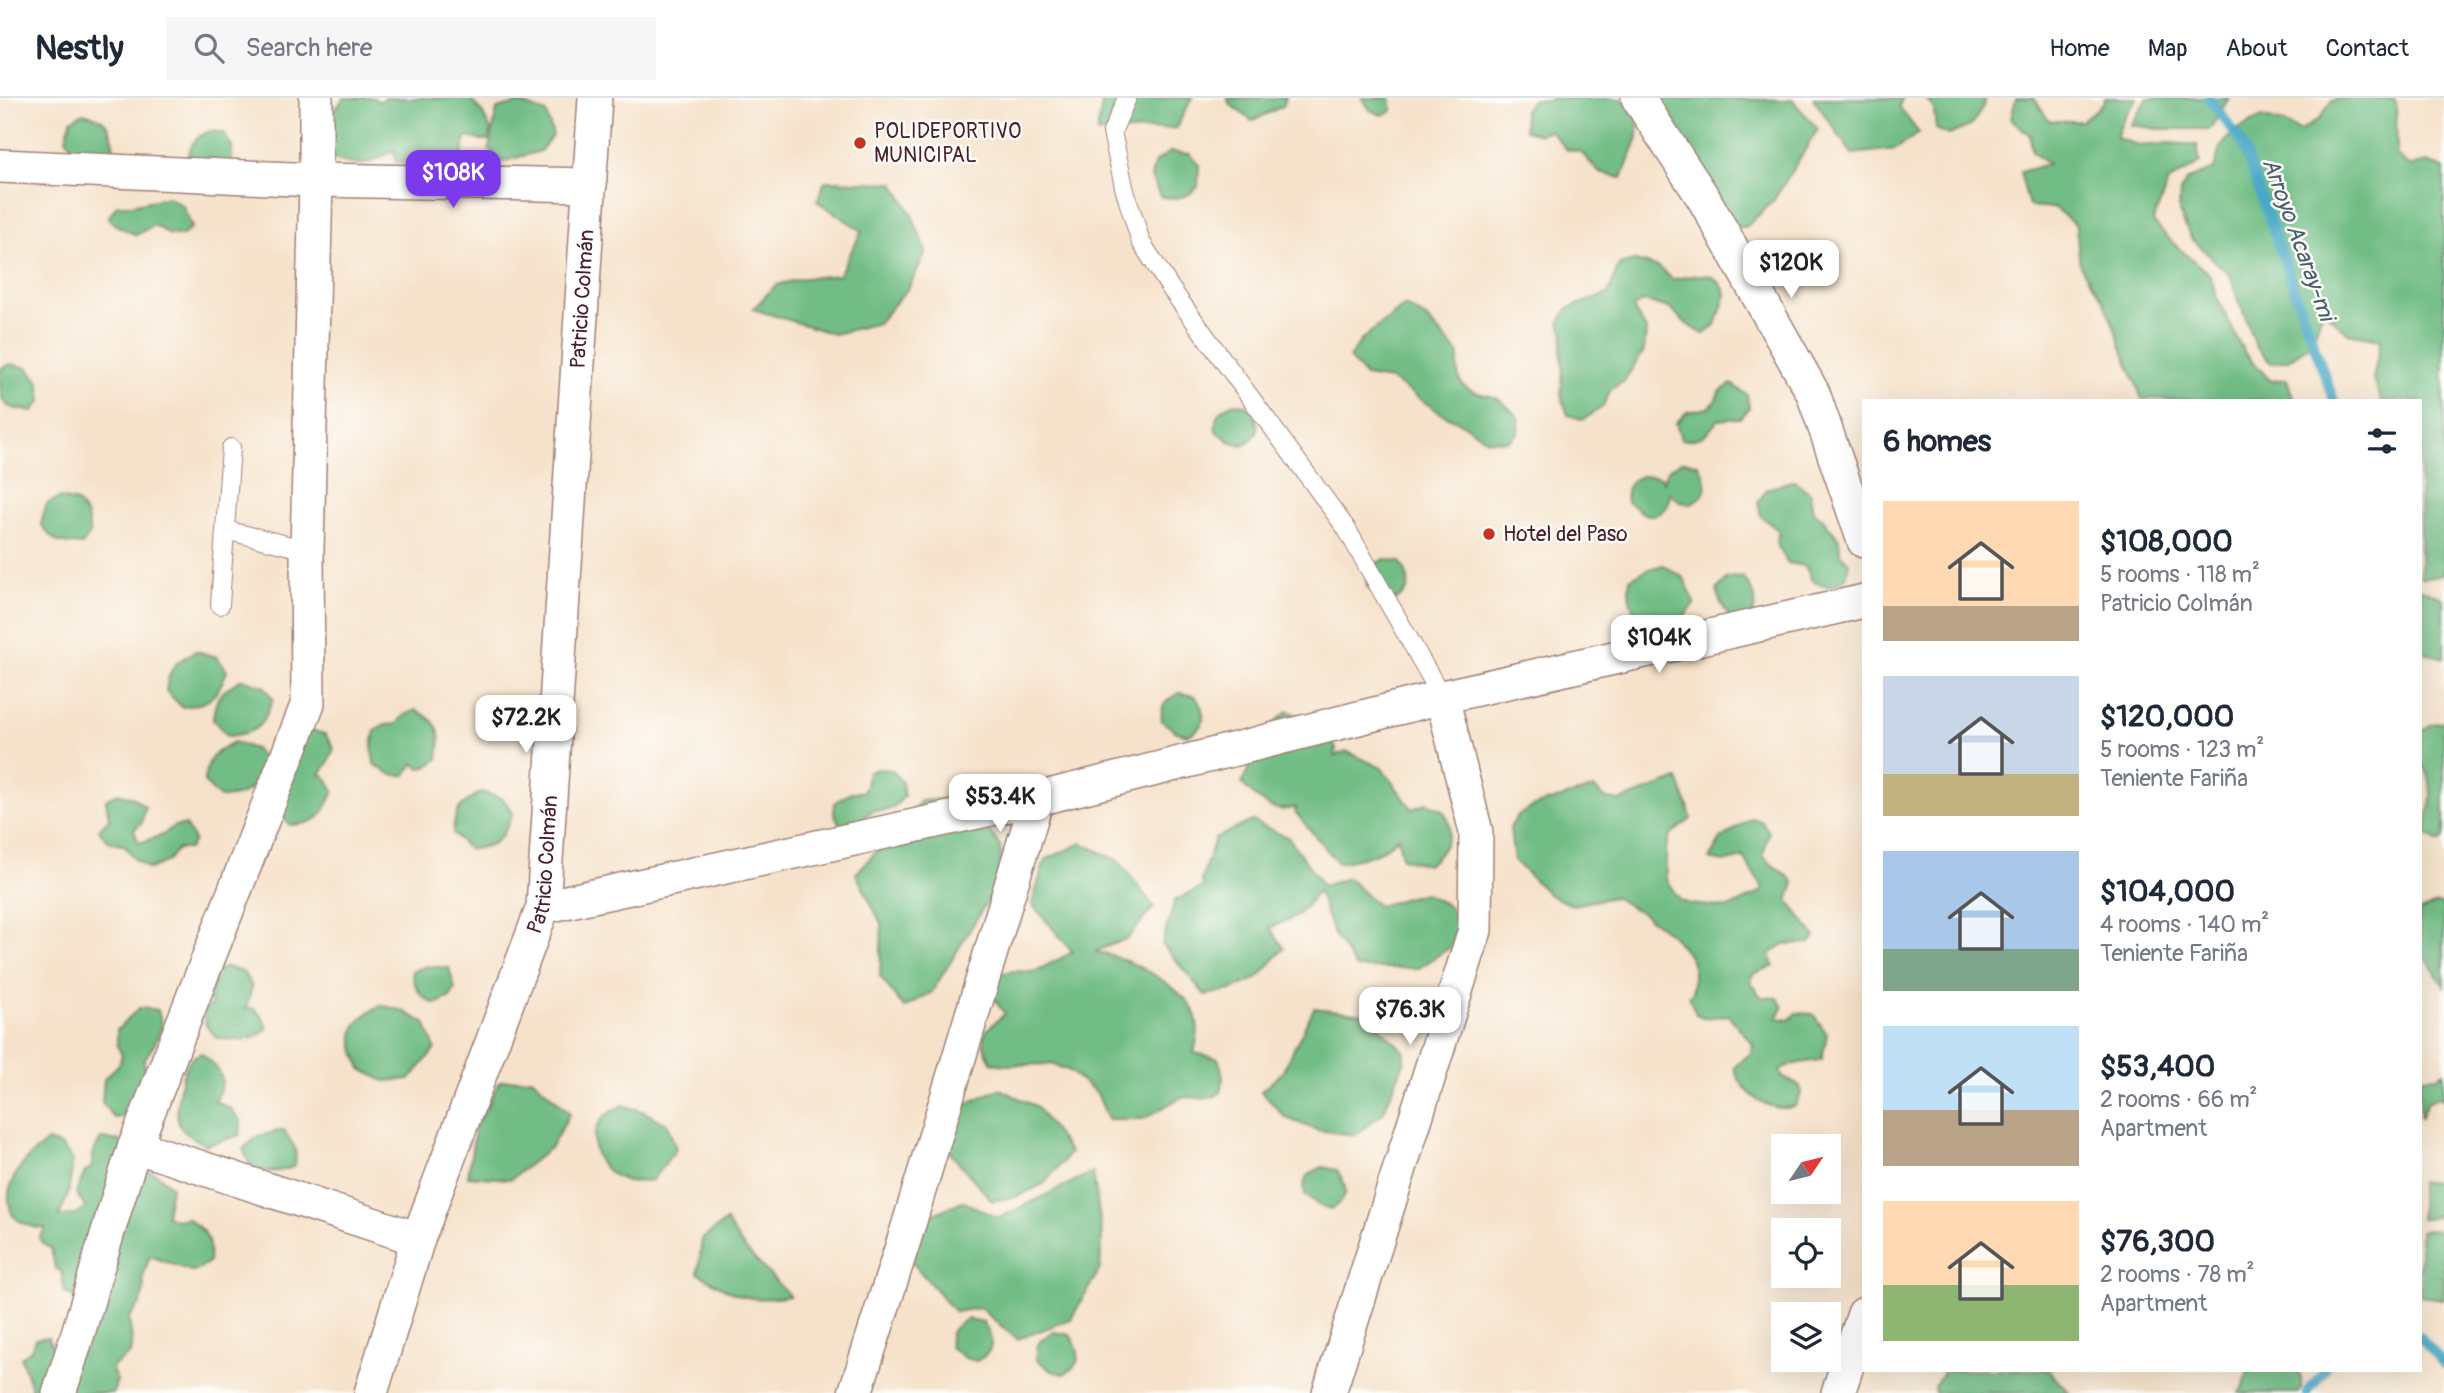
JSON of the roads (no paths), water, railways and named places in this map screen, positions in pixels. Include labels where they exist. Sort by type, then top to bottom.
[{"type":"street","points":[[59,1393],[83,1323],[111,1215],[135,1146],[308,704],[307,550],[316,98]]},
{"type":"street","name":"Patricio Colmán","points":[[371,1393],[418,1239],[543,906],[595,98]]},
{"type":"street","points":[[1638,98],[1703,199],[1813,393],[1862,535]]},
{"type":"street","points":[[0,166],[316,180],[590,185]]},
{"type":"street","points":[[543,906],[1037,799],[1442,696],[1862,601]]},
{"type":"street","points":[[1329,1393],[1475,930],[1476,832],[1442,696]]},
{"type":"street","points":[[855,1393],[905,1237],[1037,799]]},
{"type":"street","points":[[135,1146],[418,1239]]},
{"type":"street","points":[[1838,1393],[1862,1320]]},
{"type":"lane","points":[[1127,98],[1112,132],[1125,191],[1141,242],[1171,289],[1346,528],[1442,696]]},
{"type":"lane","points":[[220,605],[231,448]]},
{"type":"lane","points":[[225,530],[307,550]]},
{"type":"waterway","name":"Arroyo Acaray-mi","points":[[2209,98],[2242,143],[2333,399]]},
{"type":"waterway","name":"Arroyo Acaray-mi","points":[[2422,1339],[2444,1364]]},
{"type":"waterway","points":[[2307,1393],[2323,1372]]},
{"type":"place","name":"POLIDEPORTIVO MUNICIPAL","points":[[860,143]]},
{"type":"place","name":"Hotel del Paso","points":[[1489,534]]}]
